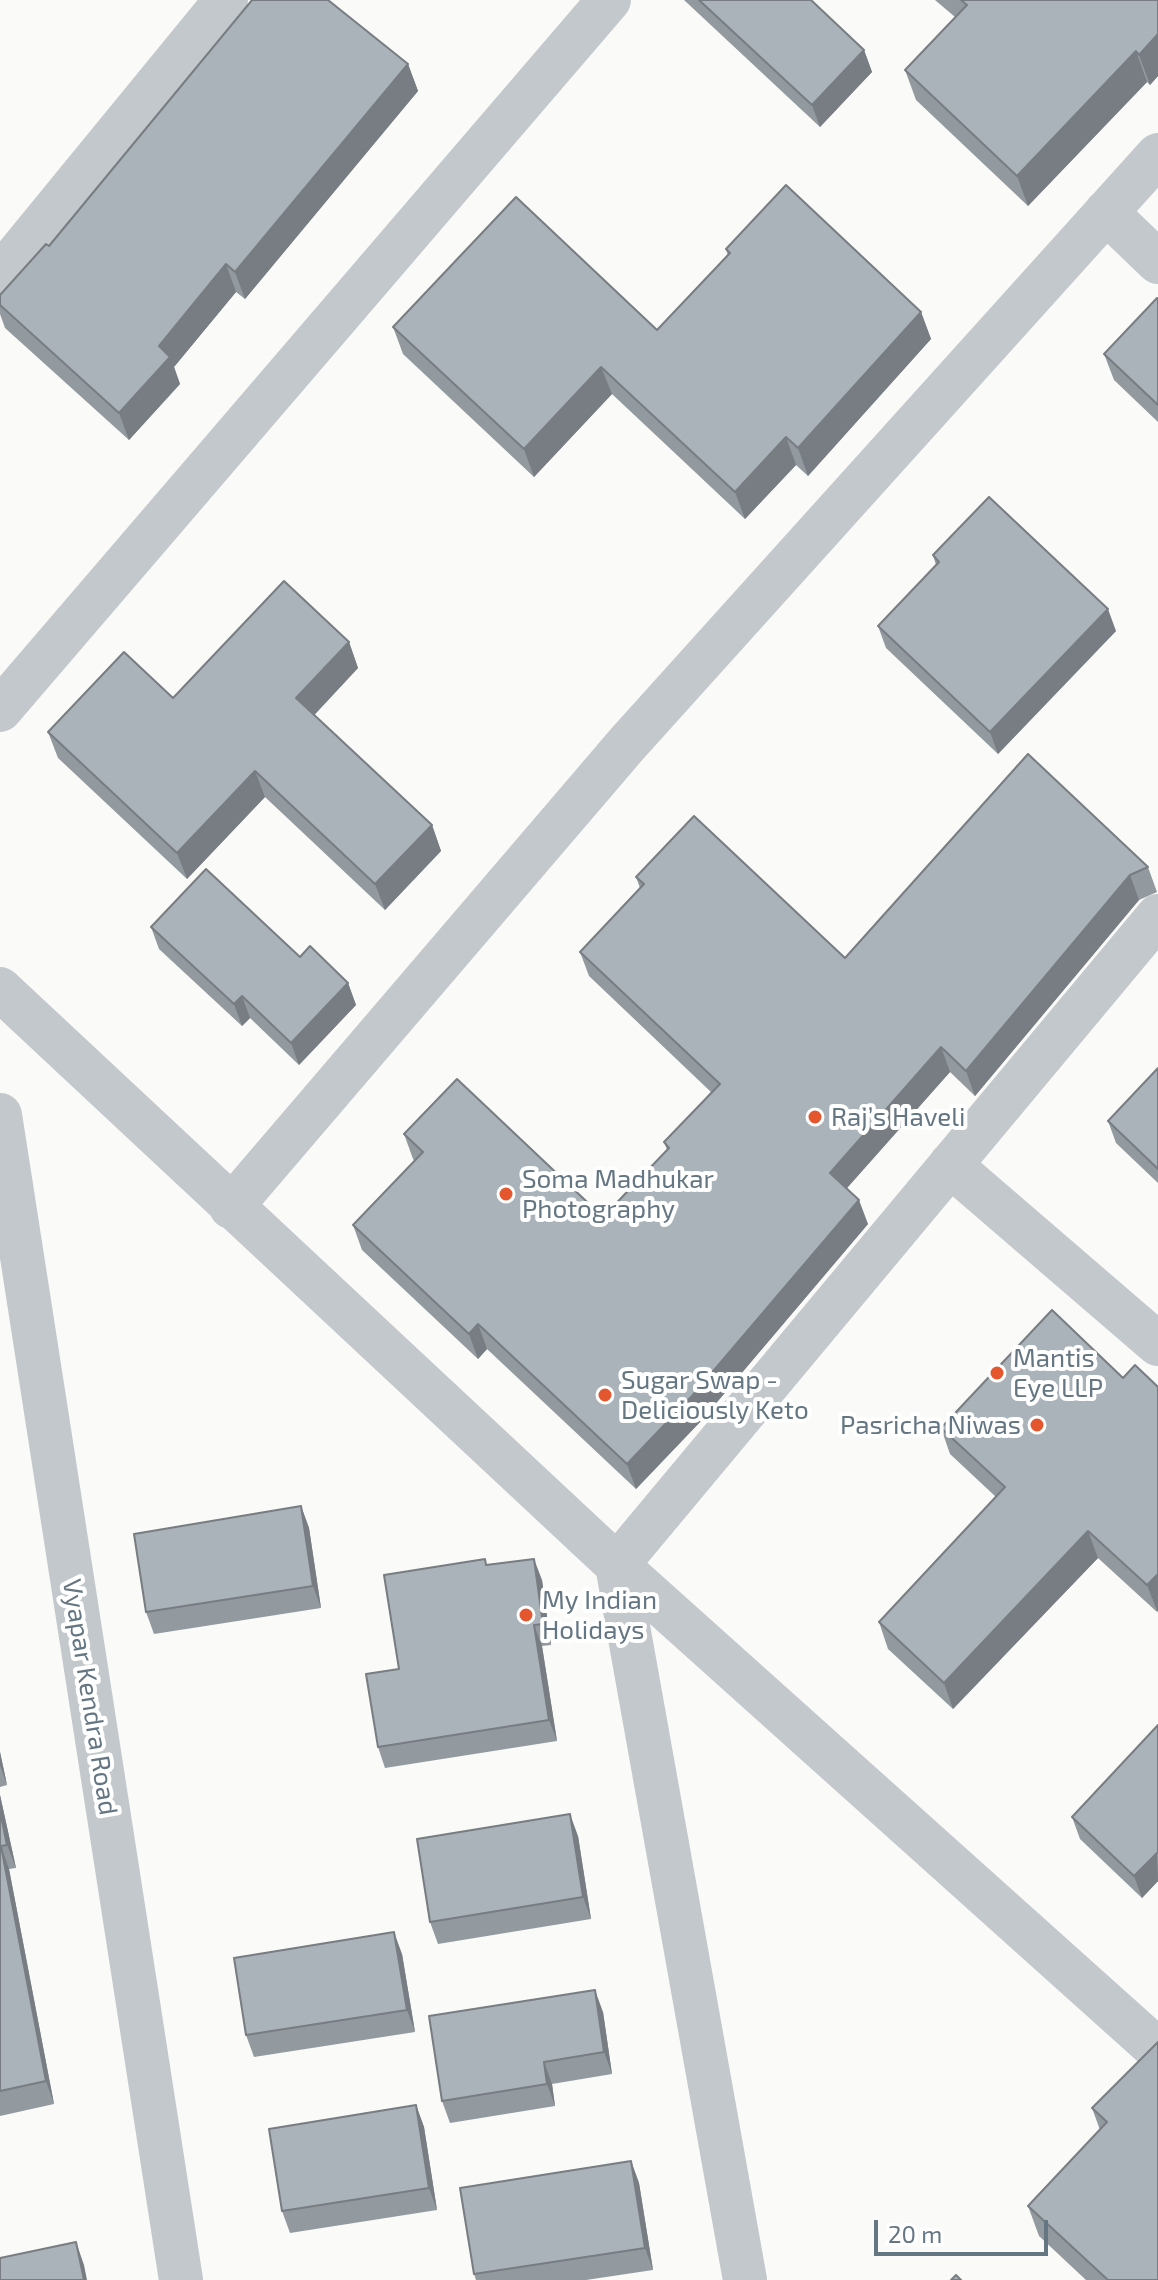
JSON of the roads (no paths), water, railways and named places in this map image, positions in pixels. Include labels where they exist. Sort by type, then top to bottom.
[{"type":"street","points":[[0,276],[226,0]]},
{"type":"street","points":[[0,710],[609,0]]},
{"type":"street","points":[[231,1207],[627,744],[1158,155]]},
{"type":"street","points":[[1106,212],[1158,262]]},
{"type":"street","points":[[745,2280],[617,1565],[1158,916]]},
{"type":"street","points":[[0,989],[617,1565],[1158,2050]]},
{"type":"street","name":"Vyapar Kendra Road","points":[[0,1115],[181,2280]]},
{"type":"street","points":[[950,1165],[1158,1344]]},
{"type":"place","name":"Raj’s Haveli","points":[[815,1117]]},
{"type":"place","name":"Soma Madhukar Photography","points":[[506,1194]]},
{"type":"place","name":"Mantis Eye LLP","points":[[997,1373]]},
{"type":"place","name":"Sugar Swap - Deliciously Keto","points":[[605,1395]]},
{"type":"place","name":"Pasricha Niwas","points":[[1037,1425]]},
{"type":"place","name":"My Indian Holidays","points":[[526,1615]]}]
